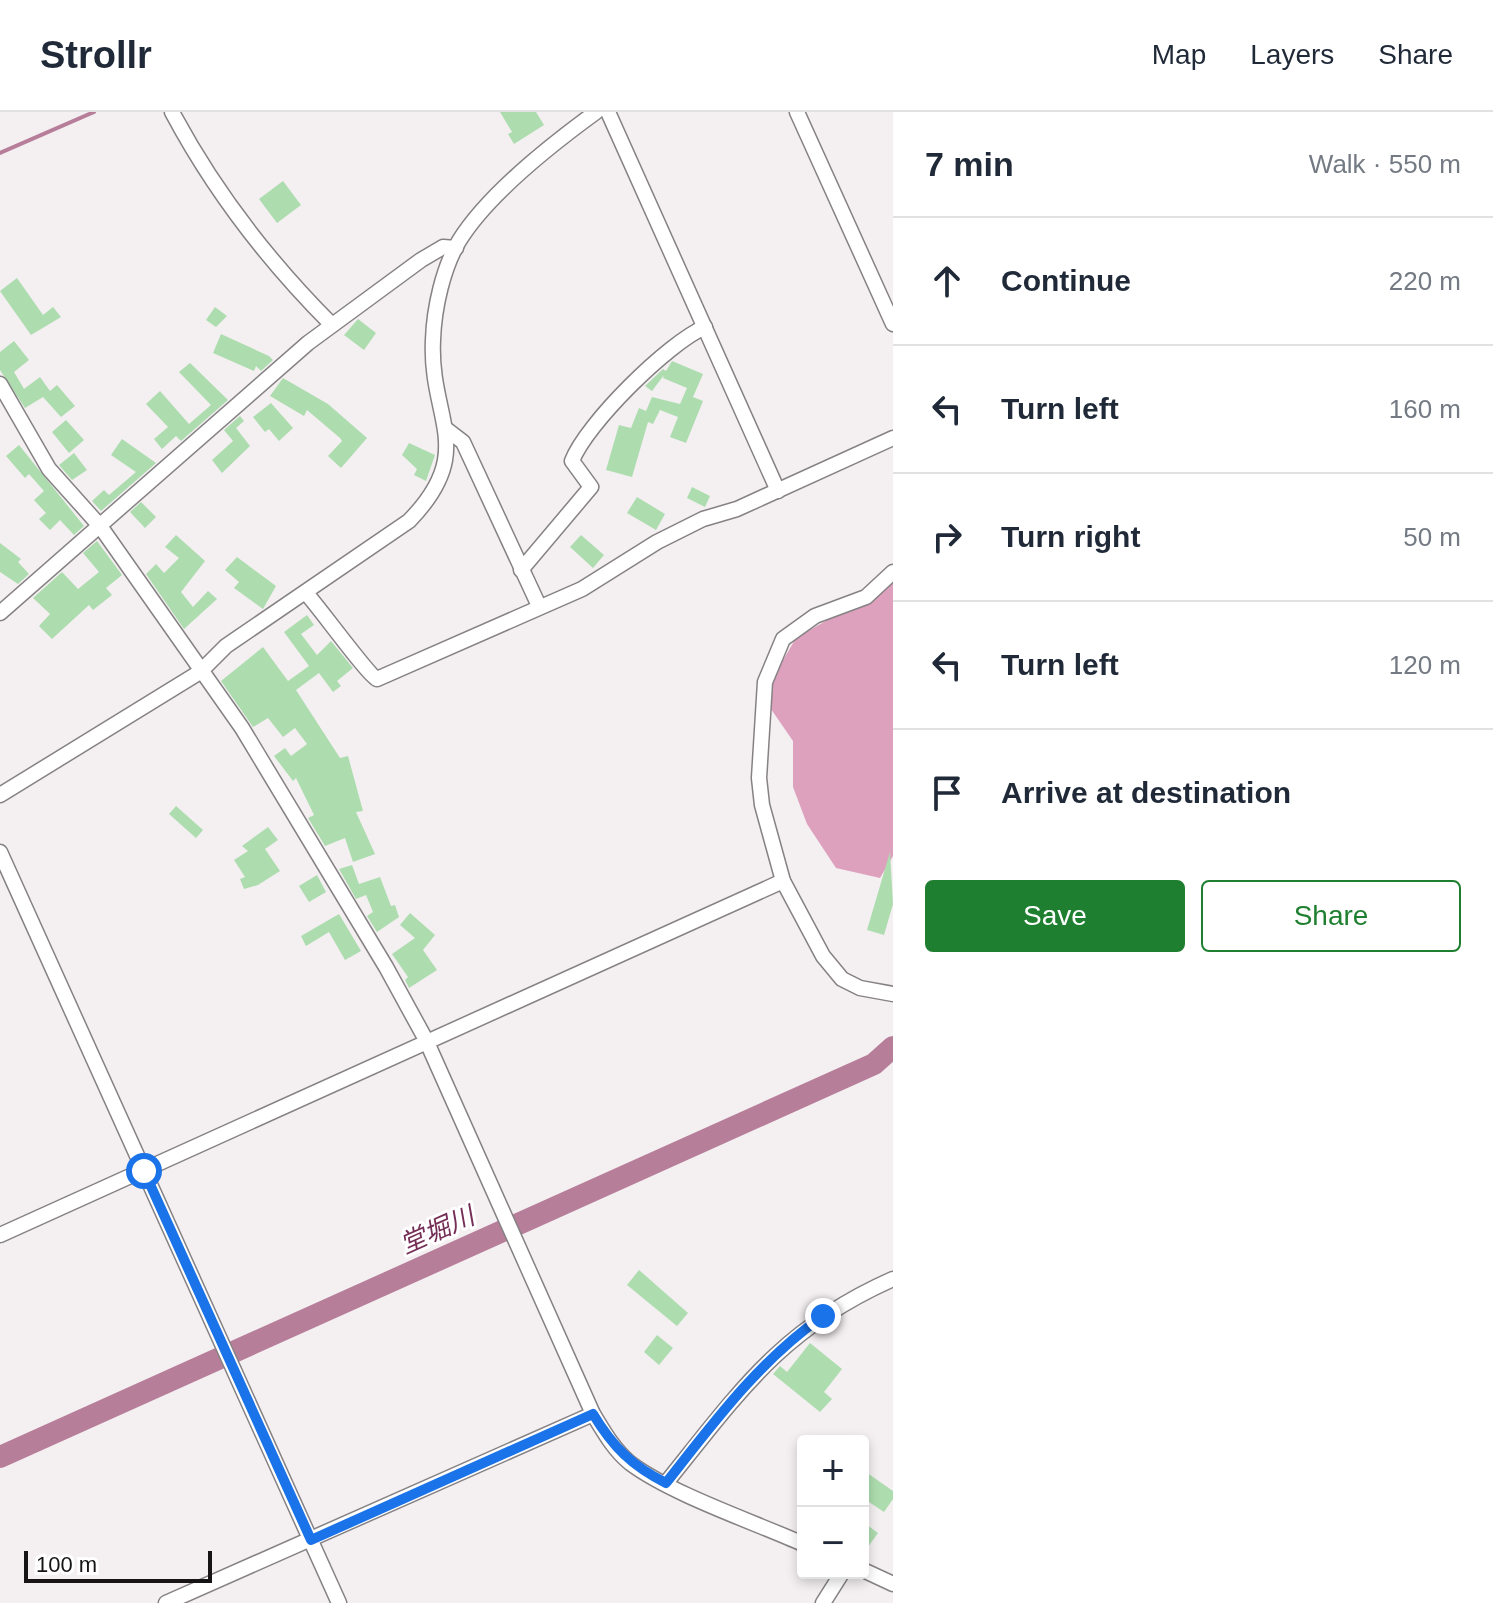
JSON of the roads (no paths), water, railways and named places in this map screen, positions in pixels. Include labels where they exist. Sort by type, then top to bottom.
[{"type":"street","points":[[172,112],[198,162],[309,302],[332,325]]},
{"type":"street","points":[[0,795],[200,672],[226,646],[409,521],[432,495],[443,477],[446,429],[435,379],[433,340],[438,301],[456,248],[499,195],[596,112]]},
{"type":"street","points":[[608,112],[778,491]]},
{"type":"street","points":[[797,112],[893,324]]},
{"type":"street","points":[[0,613],[332,325],[421,260],[443,247],[456,248]]},
{"type":"street","points":[[521,570],[591,487],[572,461],[599,422],[676,343],[705,327]]},
{"type":"street","points":[[0,384],[49,469],[100,526],[242,728],[386,967],[426,1040],[593,1414],[615,1449],[643,1471],[666,1483],[797,1541]]},
{"type":"street","points":[[446,429],[463,442],[539,606]]},
{"type":"street","points":[[306,593],[348,642],[368,675],[377,679],[582,589],[657,542],[703,519],[778,491],[893,438]]},
{"type":"street","points":[[893,572],[866,597],[815,616],[783,639],[765,682],[760,793],[783,881],[834,972],[860,988],[893,994]]},
{"type":"street","points":[[0,852],[339,1603]]},
{"type":"street","points":[[0,1235],[783,881]]},
{"type":"street","points":[[666,1483],[742,1387],[774,1354],[853,1296],[893,1279]]},
{"type":"street","points":[[166,1603],[593,1414]]},
{"type":"street","points":[[869,1573],[893,1584]]},
{"type":"street","points":[[823,1603],[838,1579]]},
{"type":"waterway","points":[[0,153],[94,112]]},
{"type":"waterway","name":"堂堀川","points":[[0,1457],[874,1064],[893,1047]]}]
